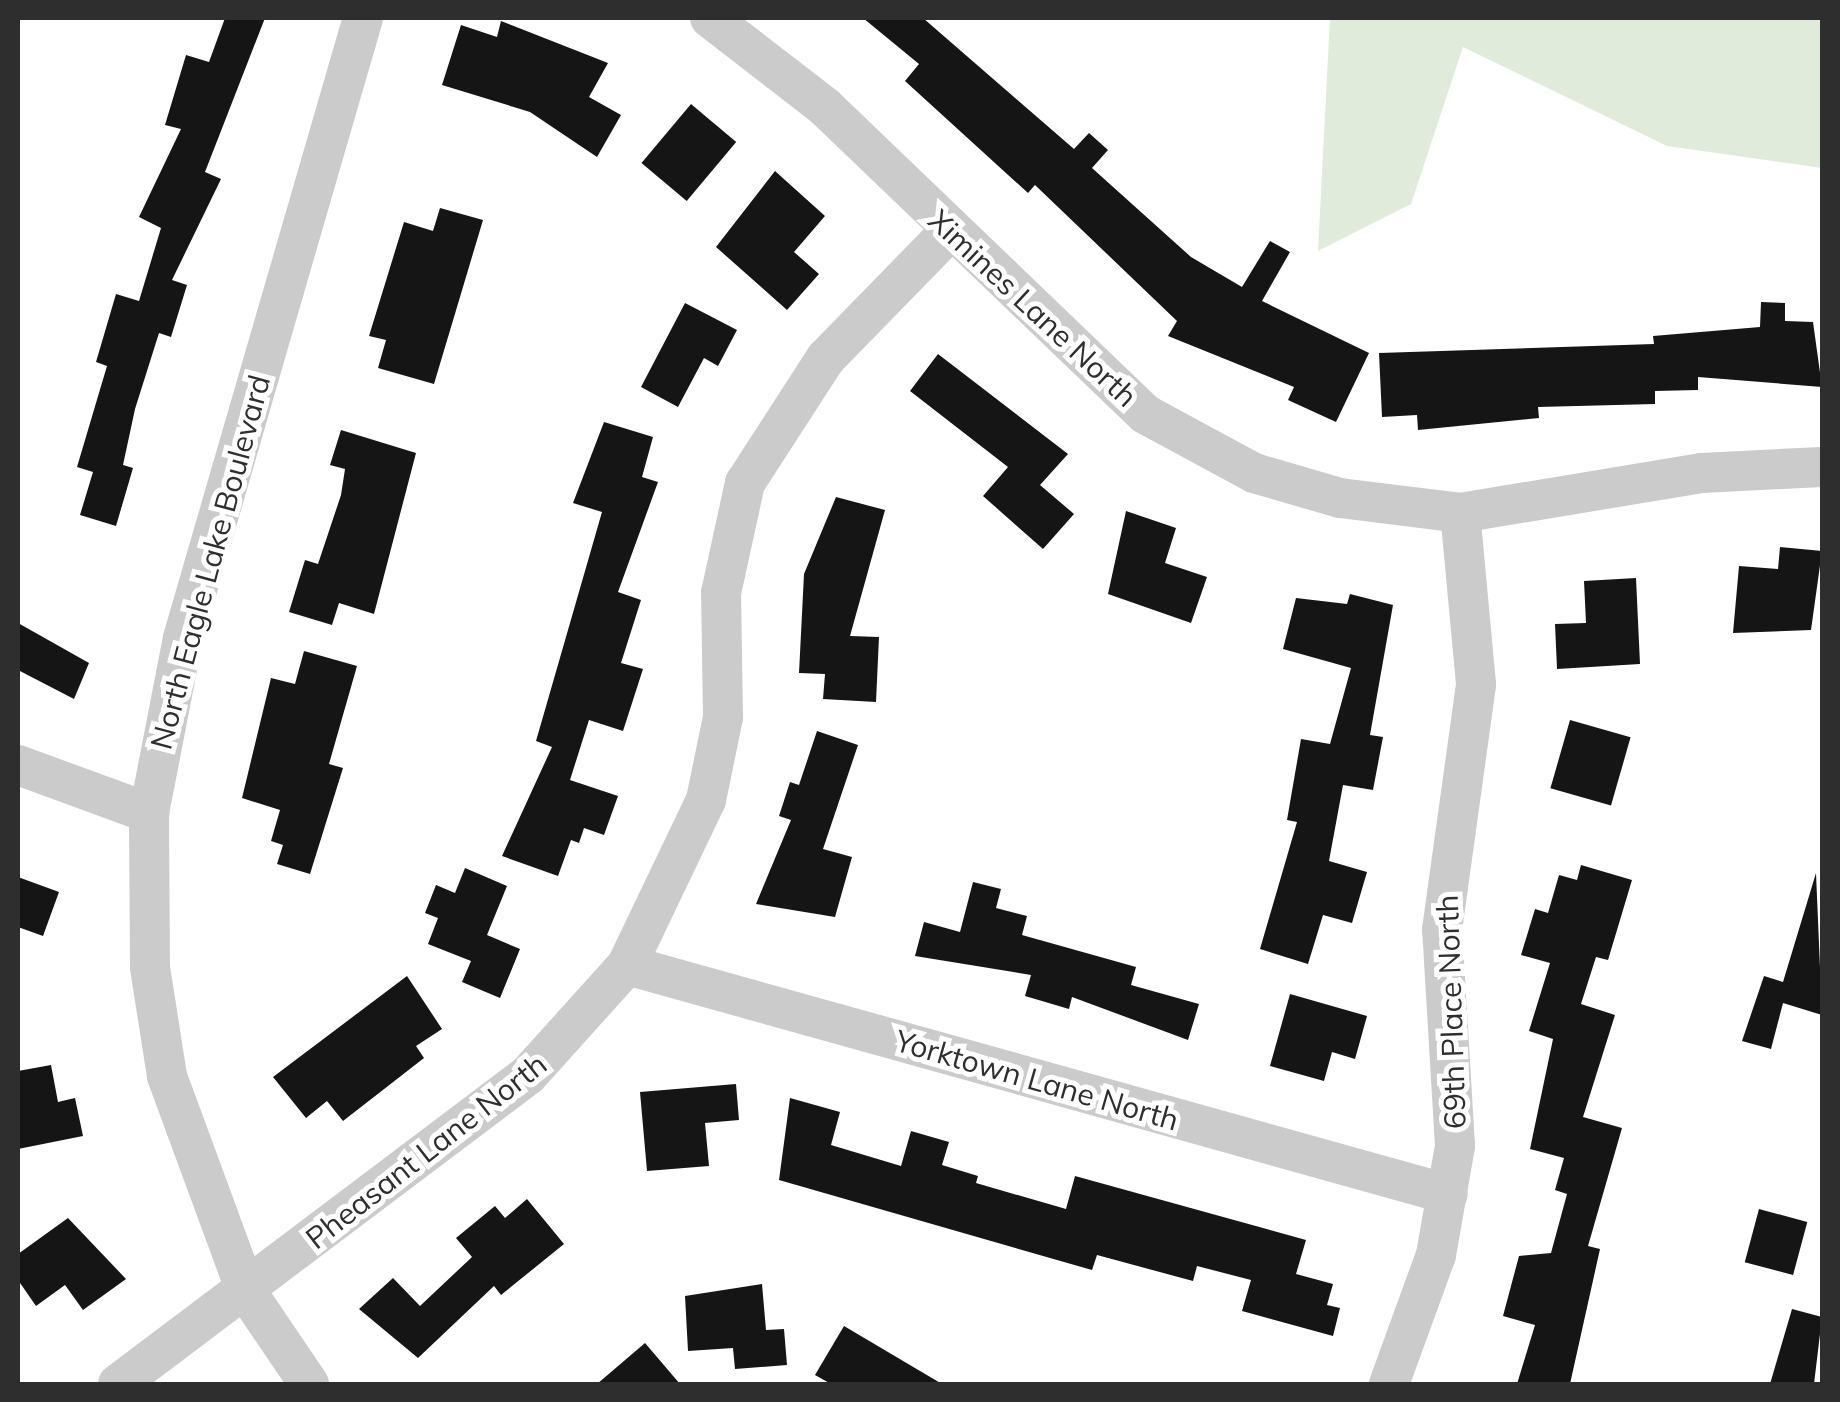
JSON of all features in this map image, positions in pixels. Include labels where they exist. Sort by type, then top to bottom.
[{"type":"street","name":"North Eagle Lake Boulevard","points":[[309,1384],[246,1291],[167,1076],[150,967],[149,813],[183,638],[362,18]]},
{"type":"street","name":"Ximines Lane North","points":[[710,18],[766,54],[1086,364],[1178,436],[1299,488],[1460,513],[1702,472],[1822,467]]},
{"type":"street","name":"Pheasant Lane North","points":[[118,1384],[528,1075],[626,966],[706,800],[723,716],[721,593],[745,483],[826,358],[950,232]]},
{"type":"street","name":"69th Place North","points":[[1389,1384],[1448,1194],[1456,1095],[1442,930],[1476,684],[1460,513]]},
{"type":"street","points":[[18,765],[149,813]]},
{"type":"street","name":"Yorktown Lane North","points":[[626,966],[1448,1194]]},
{"type":"green space","points":[[1330,18],[1822,18],[1822,168],[1667,146],[1463,47],[1411,204],[1318,251]]},
{"type":"building","points":[[225,18],[265,18],[205,172],[221,179],[172,280],[187,285],[171,337],[159,333],[135,409],[123,465],[133,468],[116,526],[80,515],[93,472],[77,467],[107,366],[96,362],[116,294],[139,301],[161,228],[139,217],[181,129],[165,125],[186,55],[209,62]]},
{"type":"building","points":[[863,18],[923,18],[1074,149],[1089,133],[1108,150],[1092,168],[1191,257],[1242,287],[1270,241],[1290,252],[1262,301],[1369,353],[1336,422],[1288,400],[1294,387],[1168,336],[1177,321],[1035,185],[1028,193],[905,81],[919,64]]},
{"type":"building","points":[[501,21],[608,63],[589,97],[621,115],[597,157],[530,112],[442,85],[461,25],[497,37]]},
{"type":"building","points":[[691,104],[736,142],[687,201],[642,163]]},
{"type":"building","points":[[775,171],[825,216],[794,252],[819,274],[787,310],[716,247]]},
{"type":"building","points":[[440,208],[483,220],[434,384],[378,368],[386,340],[369,336],[404,222],[433,231]]},
{"type":"building","points":[[1761,302],[1785,303],[1785,321],[1813,322],[1822,387],[1698,377],[1698,390],[1655,391],[1655,404],[1538,407],[1539,418],[1418,430],[1417,415],[1382,417],[1379,353],[1654,344],[1653,336],[1760,327]]},
{"type":"building","points":[[685,303],[737,330],[718,366],[704,358],[678,407],[641,387]]},
{"type":"building","points":[[938,354],[1068,454],[1040,485],[1074,514],[1043,549],[983,496],[1008,467],[910,391]]},
{"type":"building","points":[[604,422],[653,437],[642,477],[658,482],[618,592],[641,600],[621,663],[643,669],[623,731],[589,720],[570,780],[618,796],[604,835],[584,828],[579,843],[571,840],[558,876],[502,856],[552,747],[536,741],[602,512],[573,503]]},
{"type":"building","points":[[341,430],[416,453],[374,614],[339,603],[332,625],[289,612],[305,560],[318,564],[341,495],[345,469],[330,465]]},
{"type":"building","points":[[836,497],[885,510],[850,636],[879,637],[876,702],[823,699],[825,674],[799,673],[804,574]]},
{"type":"building","points":[[1126,511],[1176,528],[1165,563],[1207,577],[1191,623],[1108,594]]},
{"type":"building","points":[[1780,547],[1822,551],[1811,630],[1733,633],[1739,566],[1778,569]]},
{"type":"building","points":[[1636,578],[1640,664],[1557,669],[1555,624],[1586,623],[1584,581]]},
{"type":"building","points":[[1350,594],[1393,605],[1370,735],[1383,737],[1373,790],[1343,785],[1329,861],[1367,872],[1352,923],[1323,915],[1308,964],[1260,949],[1297,822],[1287,820],[1301,739],[1330,744],[1351,668],[1283,649],[1296,598],[1347,604]]},
{"type":"building","points":[[18,623],[89,663],[74,699],[18,670]]},
{"type":"building","points":[[304,651],[357,666],[329,764],[343,768],[310,874],[277,864],[283,845],[271,841],[280,810],[242,798],[271,678],[295,684]]},
{"type":"building","points":[[1570,720],[1631,737],[1611,806],[1550,788]]},
{"type":"building","points":[[817,731],[858,745],[823,849],[852,857],[835,917],[756,904],[791,820],[779,816],[790,782],[799,785]]},
{"type":"building","points":[[1581,865],[1632,880],[1608,960],[1596,957],[1581,1004],[1615,1015],[1583,1117],[1622,1128],[1588,1246],[1600,1249],[1570,1384],[1517,1384],[1535,1325],[1503,1316],[1519,1256],[1551,1253],[1567,1194],[1555,1190],[1564,1158],[1530,1149],[1553,1039],[1529,1031],[1550,963],[1521,955],[1535,909],[1548,913],[1559,875],[1577,880]]},
{"type":"building","points":[[465,868],[507,886],[487,935],[520,949],[500,998],[462,982],[471,961],[428,944],[438,918],[425,913],[436,885],[455,893]]},
{"type":"building","points":[[1816,873],[1822,1015],[1783,1003],[1771,1049],[1742,1041],[1764,976],[1783,982]]},
{"type":"building","points":[[18,877],[59,892],[43,936],[18,927]]},
{"type":"building","points":[[973,882],[1001,889],[996,908],[1027,916],[1022,935],[1136,967],[1131,985],[1199,1004],[1188,1040],[1072,997],[1069,1009],[1025,996],[1031,975],[915,956],[924,922],[960,932]]},
{"type":"building","points":[[407,976],[442,1029],[416,1046],[424,1058],[343,1121],[327,1101],[306,1118],[273,1077]]},
{"type":"building","points":[[1290,994],[1367,1016],[1355,1059],[1332,1052],[1324,1081],[1270,1066]]},
{"type":"building","points":[[51,1065],[58,1102],[75,1098],[83,1136],[18,1149],[18,1071]]},
{"type":"building","points":[[736,1084],[739,1120],[705,1123],[709,1166],[647,1171],[640,1092]]},
{"type":"building","points":[[790,1098],[840,1112],[831,1145],[901,1166],[911,1131],[949,1142],[942,1165],[978,1176],[976,1183],[1066,1209],[1075,1176],[1306,1240],[1296,1274],[1333,1284],[1327,1305],[1340,1308],[1333,1336],[1242,1311],[1251,1280],[1197,1266],[1193,1281],[1097,1255],[1092,1270],[779,1180]]},
{"type":"building","points":[[527,1199],[564,1244],[501,1295],[494,1286],[418,1358],[359,1309],[393,1278],[420,1306],[472,1257],[456,1238],[495,1206],[505,1218]]},
{"type":"building","points":[[1759,1209],[1807,1222],[1793,1275],[1745,1262]]},
{"type":"building","points":[[68,1218],[126,1279],[83,1310],[65,1285],[36,1306],[18,1280],[18,1254]]},
{"type":"building","points":[[762,1284],[766,1330],[784,1329],[787,1365],[735,1369],[733,1348],[688,1351],[685,1296]]},
{"type":"building","points":[[1792,1309],[1822,1317],[1814,1384],[1770,1384]]},
{"type":"building","points":[[844,1326],[942,1384],[831,1384],[815,1375]]},
{"type":"building","points":[[645,1343],[680,1384],[597,1384]]}]
